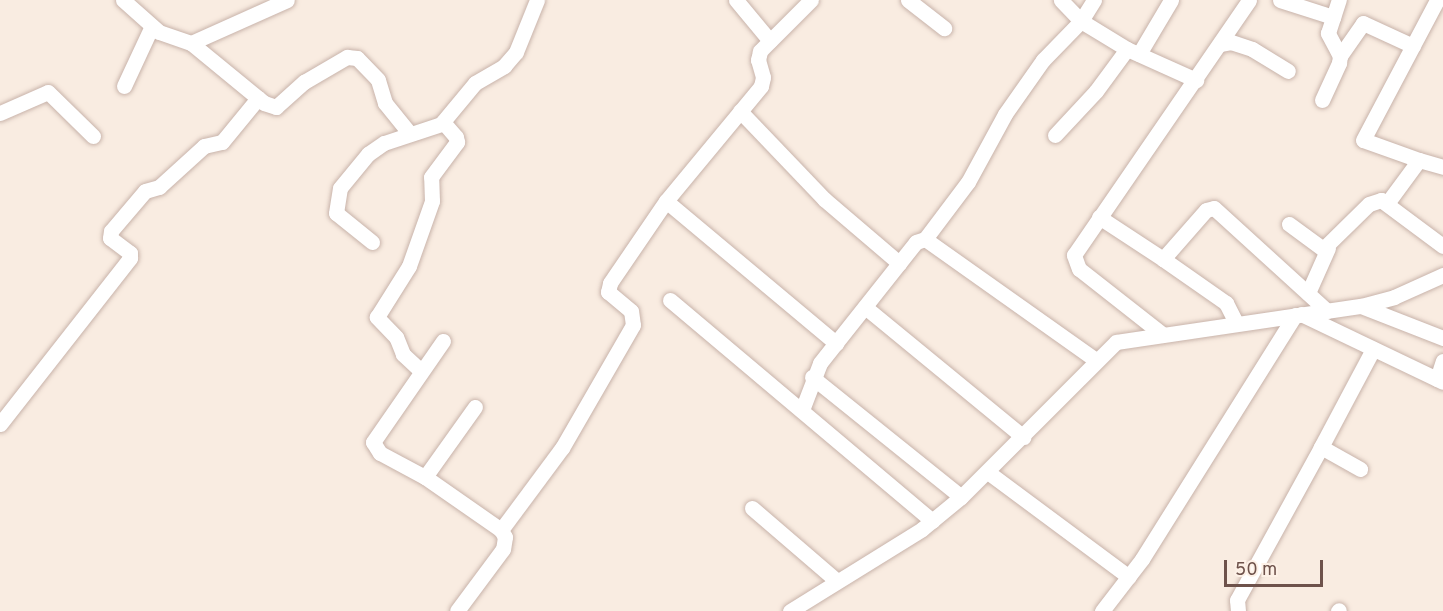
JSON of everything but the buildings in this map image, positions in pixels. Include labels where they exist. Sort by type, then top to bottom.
[{"type":"street","points":[[123,0],[169,38],[191,43],[258,98],[276,107],[304,82],[352,56],[378,80],[385,103],[409,133]]},
{"type":"street","points":[[191,43],[287,0]]},
{"type":"street","points":[[372,242],[336,213],[335,201],[368,154],[409,133],[443,122],[476,83],[504,66],[516,52],[537,0]]},
{"type":"street","points":[[736,0],[770,41]]},
{"type":"street","points":[[457,611],[503,549],[501,530],[562,448],[633,325],[634,316],[612,297],[608,288],[666,201],[763,81],[758,55],[811,0]]},
{"type":"street","points":[[908,0],[944,28]]},
{"type":"street","points":[[1061,0],[1081,21],[1133,52],[1196,80]]},
{"type":"street","points":[[802,410],[812,377],[836,343],[916,242],[925,239],[968,182],[1005,114],[1043,60],[1081,21],[1094,0]]},
{"type":"street","points":[[1055,135],[1133,52],[1171,0]]},
{"type":"street","points":[[1162,334],[1075,263],[1077,249],[1196,80],[1249,0]]},
{"type":"street","points":[[1280,0],[1333,17]]},
{"type":"street","points":[[1339,0],[1329,40],[1340,56]]},
{"type":"street","points":[[1437,0],[1363,140],[1443,167]]},
{"type":"street","points":[[1322,100],[1340,56],[1363,23],[1413,46]]},
{"type":"street","points":[[124,86],[152,26]]},
{"type":"street","points":[[1220,44],[1231,42],[1252,49],[1288,71]]},
{"type":"street","points":[[0,113],[48,92],[93,136]]},
{"type":"street","points":[[0,424],[130,258],[130,252],[110,238],[111,231],[145,190],[159,186],[191,161],[204,146],[222,142],[258,98]]},
{"type":"street","points":[[740,111],[824,199],[899,263]]},
{"type":"street","points":[[422,371],[403,354],[396,337],[376,317],[409,266],[432,201],[431,177],[457,142],[456,136],[443,122]]},
{"type":"street","points":[[1388,202],[1419,160]]},
{"type":"street","points":[[1308,293],[1328,248],[1369,204],[1381,200],[1388,202],[1443,246]]},
{"type":"street","points":[[666,201],[836,343]]},
{"type":"street","points":[[1163,259],[1206,210],[1214,208],[1327,311]]},
{"type":"street","points":[[1099,218],[1226,303],[1236,323]]},
{"type":"street","points":[[1289,224],[1314,245],[1328,248]]},
{"type":"street","points":[[925,239],[1096,360]]},
{"type":"street","points":[[790,611],[932,521],[989,473],[1096,360],[1126,338],[1361,306],[1394,297],[1443,275]]},
{"type":"street","points":[[670,300],[932,521]]},
{"type":"street","points":[[1361,306],[1443,338]]},
{"type":"street","points":[[865,307],[1023,437]]},
{"type":"street","points":[[1298,315],[1440,381],[1443,360]]},
{"type":"street","points":[[1102,611],[1129,577],[1298,315]]},
{"type":"street","points":[[443,341],[373,442],[380,453],[425,477],[501,530]]},
{"type":"street","points":[[1238,611],[1237,600],[1322,447],[1373,349]]},
{"type":"street","points":[[812,377],[961,497]]},
{"type":"street","points":[[425,477],[475,407]]},
{"type":"street","points":[[1322,447],[1360,469]]},
{"type":"street","points":[[989,473],[1129,577]]},
{"type":"street","points":[[752,508],[837,581]]}]
